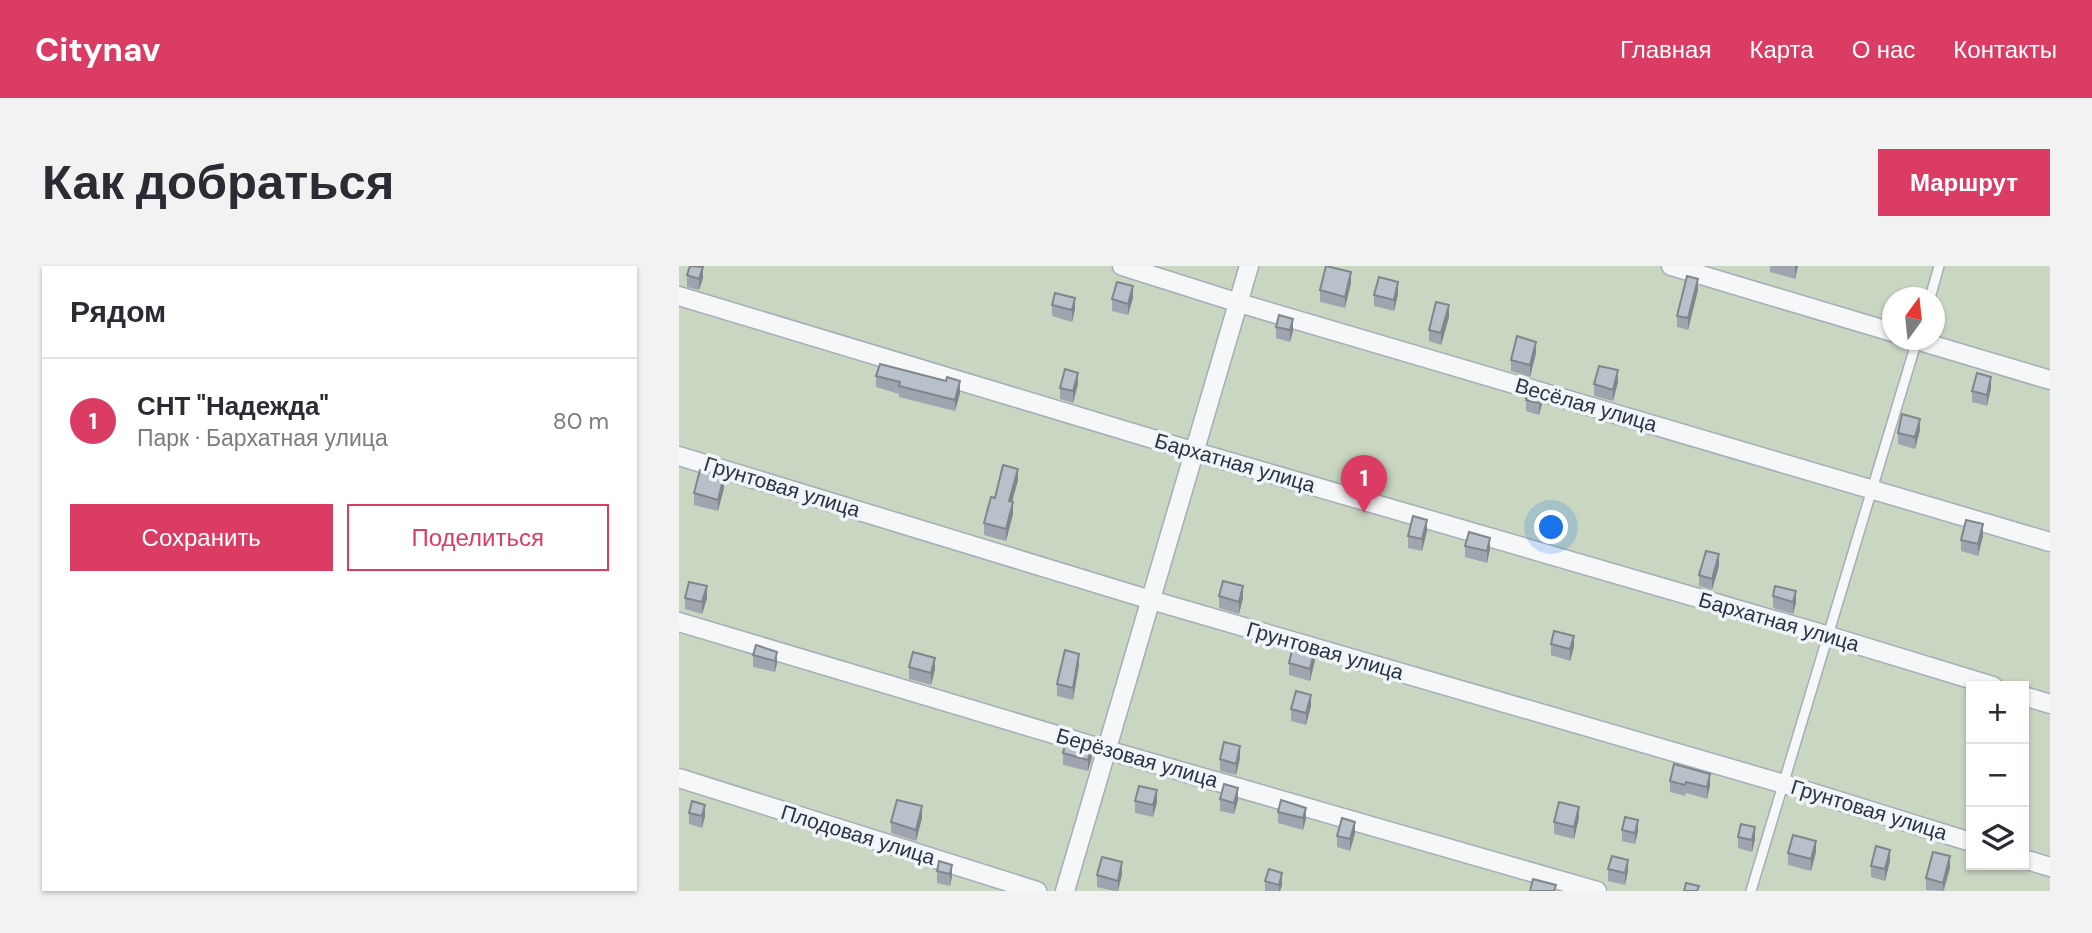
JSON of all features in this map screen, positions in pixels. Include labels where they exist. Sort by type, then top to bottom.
[{"type":"street","name":"Весёлая улица","points":[[1122,266],[1239,303],[2050,541]]},
{"type":"street","points":[[1065,891],[1249,266]]},
{"type":"street","points":[[1671,266],[1882,329]]},
{"type":"street","name":"Бархатная улица","points":[[679,296],[1196,453],[1977,681]]},
{"type":"street","points":[[1945,348],[2050,380]]},
{"type":"street","name":"Грунтовая улица","points":[[679,456],[1151,600],[1784,784],[1966,840]]},
{"type":"street","name":"Берёзовая улица","points":[[679,622],[1107,750],[1597,891]]},
{"type":"street","points":[[2029,698],[2050,704]]},
{"type":"street","name":"Плодовая улица","points":[[679,778],[1037,891]]},
{"type":"street","points":[[2029,861],[2050,867]]},
{"type":"lane","points":[[1933,287],[1939,266]]},
{"type":"lane","points":[[1751,891],[1914,350]]},
{"type":"green space","points":[[679,266],[2050,266],[2050,891],[679,891]]},
{"type":"building","points":[[690,266],[703,267],[699,279],[687,275]]},
{"type":"building","points":[[1326,266],[1351,272],[1345,297],[1320,290]]},
{"type":"building","points":[[1687,276],[1698,279],[1688,318],[1677,316]]},
{"type":"building","points":[[1379,277],[1398,282],[1394,300],[1374,295]]},
{"type":"building","points":[[1117,282],[1133,286],[1128,304],[1112,299]]},
{"type":"building","points":[[1055,293],[1075,298],[1072,310],[1052,305]]},
{"type":"building","points":[[1436,302],[1449,305],[1441,333],[1429,330]]},
{"type":"building","points":[[1279,315],[1293,319],[1290,330],[1276,327]]},
{"type":"building","points":[[1517,336],[1536,342],[1530,365],[1511,360]]},
{"type":"building","points":[[880,364],[946,381],[947,377],[960,381],[955,400],[899,386],[900,382],[876,376]]},
{"type":"building","points":[[1599,366],[1618,370],[1613,390],[1594,384]]},
{"type":"building","points":[[1065,369],[1078,373],[1073,391],[1060,388]]},
{"type":"building","points":[[1977,373],[1991,377],[1987,395],[1972,391]]},
{"type":"building","points":[[1529,389],[1542,393],[1539,403],[1526,400]]},
{"type":"building","points":[[1902,414],[1920,419],[1915,437],[1898,433]]},
{"type":"building","points":[[1003,465],[1018,469],[1009,501],[1013,502],[1006,529],[984,523],[991,497],[995,498]]},
{"type":"building","points":[[700,470],[724,476],[718,500],[694,493]]},
{"type":"building","points":[[1413,516],[1427,520],[1422,539],[1408,536]]},
{"type":"building","points":[[1966,520],[1983,524],[1978,544],[1961,540]]},
{"type":"building","points":[[1469,532],[1490,538],[1487,551],[1465,546]]},
{"type":"building","points":[[1706,551],[1719,554],[1712,579],[1699,575]]},
{"type":"building","points":[[1223,581],[1243,586],[1239,602],[1219,596]]},
{"type":"building","points":[[689,582],[707,586],[702,602],[685,598]]},
{"type":"building","points":[[1775,586],[1796,591],[1793,602],[1773,596]]},
{"type":"building","points":[[1554,631],[1574,636],[1570,649],[1551,644]]},
{"type":"building","points":[[1294,642],[1315,648],[1310,669],[1289,663]]},
{"type":"building","points":[[756,645],[777,652],[775,661],[753,655]]},
{"type":"building","points":[[1065,650],[1079,654],[1073,688],[1057,684]]},
{"type":"building","points":[[913,652],[935,658],[931,673],[909,667]]},
{"type":"building","points":[[1296,691],[1311,695],[1306,713],[1291,709]]},
{"type":"building","points":[[1067,738],[1092,746],[1088,760],[1063,753]]},
{"type":"building","points":[[1224,742],[1240,746],[1236,764],[1220,759]]},
{"type":"building","points":[[1674,764],[1710,774],[1707,787],[1670,781]]},
{"type":"building","points":[[1224,784],[1238,788],[1234,803],[1220,799]]},
{"type":"building","points":[[1139,786],[1157,790],[1153,805],[1135,801]]},
{"type":"building","points":[[897,800],[922,806],[916,830],[891,822]]},
{"type":"building","points":[[1281,800],[1306,808],[1303,818],[1278,812]]},
{"type":"building","points":[[692,801],[705,805],[702,816],[689,813]]},
{"type":"building","points":[[1559,802],[1579,807],[1574,827],[1554,822]]},
{"type":"building","points":[[1625,817],[1638,820],[1635,833],[1622,830]]},
{"type":"building","points":[[1342,818],[1355,822],[1350,839],[1337,836]]},
{"type":"building","points":[[1741,824],[1755,827],[1752,840],[1738,837]]},
{"type":"building","points":[[1793,835],[1816,841],[1811,859],[1788,853]]},
{"type":"building","points":[[1876,846],[1890,850],[1885,869],[1871,866]]},
{"type":"building","points":[[1933,852],[1950,856],[1943,883],[1926,878]]},
{"type":"building","points":[[1612,856],[1628,860],[1625,873],[1608,869]]},
{"type":"building","points":[[1102,857],[1122,862],[1118,881],[1097,875]]},
{"type":"building","points":[[939,861],[952,865],[950,874],[937,871]]},
{"type":"building","points":[[1269,869],[1282,873],[1279,885],[1265,881]]},
{"type":"building","points":[[1533,879],[1556,885],[1554,891],[1530,891]]},
{"type":"building","points":[[1686,883],[1699,886],[1697,891],[1684,891]]},
{"type":"place","name":"СНТ \"Надежда\"","points":[[1364,513]]}]
